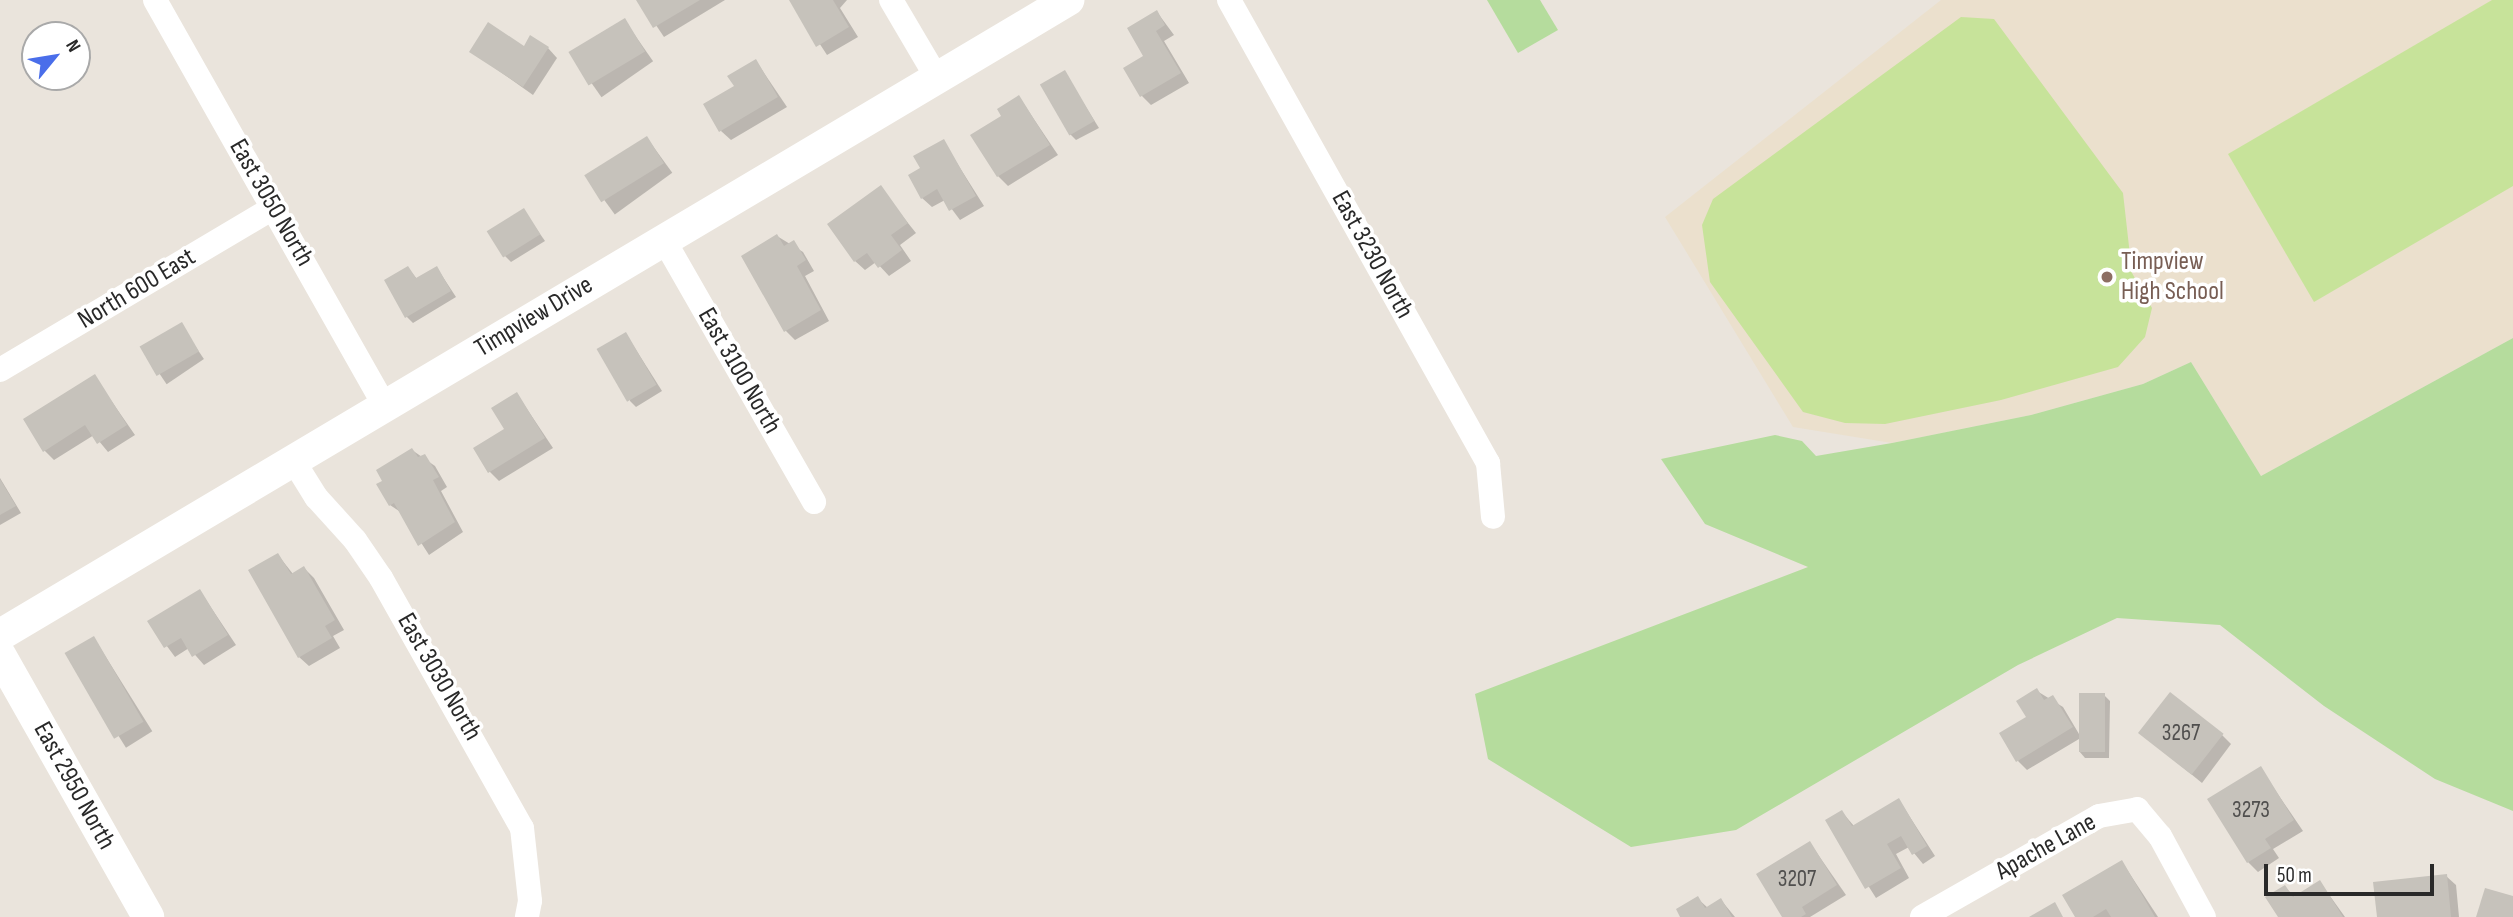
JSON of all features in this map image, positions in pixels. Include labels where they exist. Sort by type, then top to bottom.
[{"type":"street","name":"East 3050 North","points":[[155,0],[385,406]]},
{"type":"street","points":[[891,0],[937,78]]},
{"type":"street","name":"Timpview Drive","points":[[0,635],[1068,0]]},
{"type":"street","name":"East 3230 North","points":[[1229,0],[1488,463],[1493,517]]},
{"type":"street","name":"North 600 East","points":[[0,370],[274,207]]},
{"type":"street","name":"East 3100 North","points":[[664,240],[814,502]]},
{"type":"street","name":"East 3030 North","points":[[293,460],[316,497],[355,540],[381,578],[522,828],[530,901],[527,917]]},
{"type":"street","name":"East 2950 North","points":[[0,655],[148,917]]},
{"type":"street","name":"Apache Lane","points":[[1922,917],[2099,816],[2137,809],[2160,836],[2204,917]]},
{"type":"shaded area","name":"Timpview High School","points":[[1941,0],[2513,0],[2513,338],[2261,476],[2191,362],[2143,384],[2031,415],[1892,443],[1793,427],[1665,217]]},
{"type":"green space","points":[[1487,0],[1540,0],[1558,30],[1518,53]]},
{"type":"green space","points":[[2492,0],[2513,0],[2513,186],[2314,302],[2228,154]]},
{"type":"green space","points":[[1961,17],[1994,19],[2123,193],[2132,273],[2152,308],[2145,337],[2118,367],[2001,400],[1885,424],[1845,423],[1803,412],[1710,282],[1702,225],[1713,199]]},
{"type":"green space","points":[[2513,338],[2513,811],[2435,779],[2324,706],[2220,625],[2117,618],[2018,665],[1736,830],[1631,847],[1488,759],[1475,694],[1808,567],[1705,524],[1661,459],[1775,435],[1802,441],[1816,456],[1892,443],[2031,415],[2143,384],[2191,362],[2261,476]]},
{"type":"building","points":[[636,0],[700,0],[653,28]]},
{"type":"building","points":[[789,0],[833,0],[849,27],[816,47]]},
{"type":"building","points":[[1157,10],[1165,25],[1156,31],[1181,73],[1140,97],[1123,68],[1143,56],[1127,28]]},
{"type":"building","points":[[625,18],[645,51],[589,85],[568,52]]},
{"type":"building","points":[[488,22],[524,46],[530,35],[549,47],[523,87],[469,52]]},
{"type":"building","points":[[756,59],[778,97],[719,132],[703,104],[734,86],[727,76]]},
{"type":"building","points":[[1065,70],[1094,121],[1069,136],[1040,84]]},
{"type":"building","points":[[1019,95],[1050,145],[997,177],[970,135],[1001,116],[997,109]]},
{"type":"building","points":[[647,136],[664,163],[601,202],[584,175]]},
{"type":"building","points":[[944,139],[976,196],[949,211],[937,189],[921,199],[908,175],[920,168],[913,156]]},
{"type":"building","points":[[881,185],[908,223],[891,235],[902,250],[878,268],[867,253],[854,262],[827,224]]},
{"type":"building","points":[[524,208],[540,234],[503,258],[487,231]]},
{"type":"building","points":[[777,234],[784,246],[794,240],[806,260],[797,266],[821,310],[784,332],[741,256]]},
{"type":"building","points":[[408,266],[416,278],[437,266],[451,291],[405,318],[384,280]]},
{"type":"building","points":[[182,322],[199,351],[157,376],[140,346]]},
{"type":"building","points":[[626,332],[656,385],[627,402],[597,349]]},
{"type":"building","points":[[95,374],[127,425],[97,444],[85,425],[43,452],[23,419]]},
{"type":"building","points":[[517,392],[545,438],[488,473],[473,448],[504,429],[491,408]]},
{"type":"building","points":[[412,448],[418,457],[425,454],[439,477],[433,480],[455,522],[418,546],[394,503],[389,506],[376,484],[382,481],[376,470]]},
{"type":"building","points":[[0,479],[16,506],[0,515]]},
{"type":"building","points":[[278,553],[291,574],[304,566],[335,620],[325,626],[332,638],[298,658],[248,570]]},
{"type":"building","points":[[200,589],[228,635],[192,657],[181,638],[164,648],[147,621]]},
{"type":"building","points":[[94,636],[144,722],[114,739],[65,653]]},
{"type":"building","points":[[2037,688],[2044,700],[2053,695],[2073,727],[2016,762],[1999,733],[2026,717],[2016,701]]},
{"type":"building","points":[[2170,692],[2224,734],[2192,775],[2138,733]]},
{"type":"building","points":[[2079,693],[2105,693],[2105,752],[2079,752]]},
{"type":"building","points":[[2261,766],[2294,820],[2265,839],[2271,848],[2247,863],[2207,799]]},
{"type":"building","points":[[1899,798],[1927,846],[1912,855],[1901,836],[1887,844],[1901,868],[1865,889],[1825,820],[1842,810],[1852,826]]},
{"type":"building","points":[[1810,841],[1837,885],[1802,907],[1806,914],[1801,917],[1782,917],[1756,874]]},
{"type":"building","points":[[2122,860],[2155,917],[2111,917],[2106,909],[2093,917],[2075,917],[2062,895]]},
{"type":"building","points":[[2447,874],[2451,917],[2377,917],[2373,882]]},
{"type":"building","points":[[2320,880],[2343,917],[2278,917],[2265,897],[2285,885],[2293,897]]},
{"type":"building","points":[[2485,888],[2513,896],[2513,917],[2476,917]]},
{"type":"building","points":[[1698,896],[1705,908],[1721,898],[1732,917],[1680,917],[1676,909]]},
{"type":"building","points":[[2055,902],[2063,917],[2029,917]]},
{"type":"place","name":"Timpview High School","points":[[2107,277]]}]
